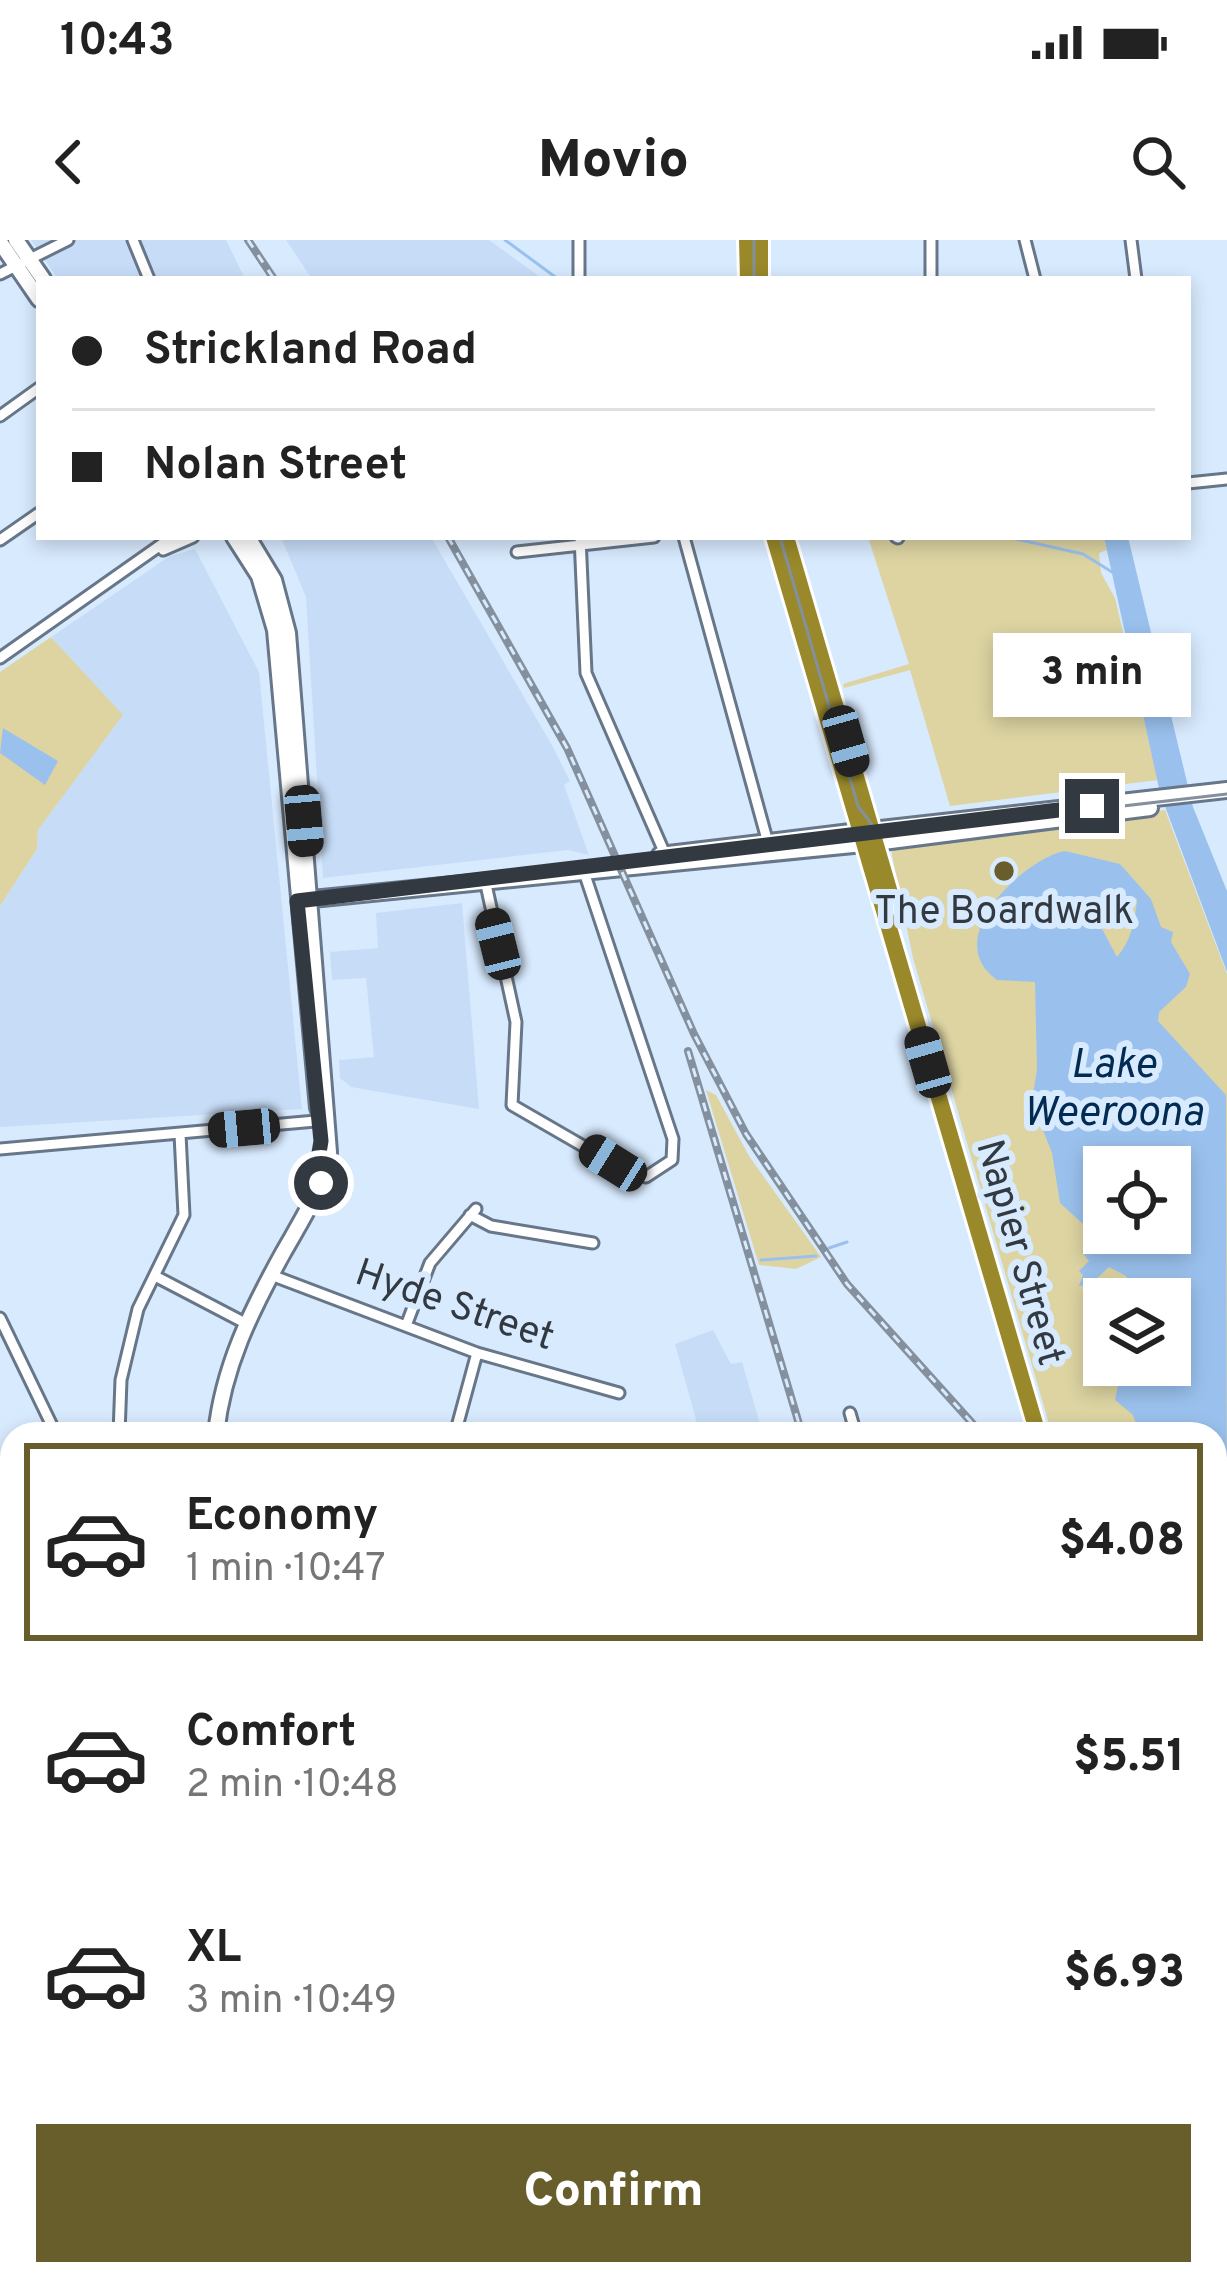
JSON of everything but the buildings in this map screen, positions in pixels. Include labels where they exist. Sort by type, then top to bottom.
[{"type":"highway","points":[[748,240],[748,276]]},
{"type":"highway","points":[[760,240],[760,276]]},
{"type":"highway","name":"Napier Street","points":[[775,540],[867,837]]},
{"type":"highway","name":"Napier Street","points":[[788,540],[867,837],[1037,1422]]},
{"type":"street","points":[[16,240],[36,293]]},
{"type":"street","points":[[0,274],[68,240]]},
{"type":"street","points":[[133,240],[148,276]]},
{"type":"street","points":[[579,240],[579,276]]},
{"type":"street","points":[[931,240],[932,276]]},
{"type":"street","points":[[1025,240],[1034,276]]},
{"type":"street","points":[[1131,240],[1136,276]]},
{"type":"street","points":[[0,242],[39,276]]},
{"type":"street","points":[[0,416],[36,390]]},
{"type":"street","points":[[1191,483],[1227,479]]},
{"type":"street","points":[[0,540],[36,515]]},
{"type":"street","points":[[0,658],[168,540]]},
{"type":"street","points":[[142,561],[187,540]]},
{"type":"street","points":[[236,540],[254,566],[273,619],[298,822]]},
{"type":"street","points":[[218,1422],[226,1378],[245,1323],[311,1200],[323,1120],[285,620],[273,578],[250,540]]},
{"type":"street","points":[[517,552],[580,540],[586,673],[666,859]]},
{"type":"street","points":[[685,540],[768,847]]},
{"type":"street","points":[[304,900],[1227,794]]},
{"type":"street","points":[[485,880],[516,1022],[514,1108],[640,1177],[658,1173],[675,1155],[618,964],[583,869]]},
{"type":"street","points":[[0,1149],[323,1120]]},
{"type":"street","points":[[119,1422],[121,1380],[138,1309],[184,1215],[180,1134]]},
{"type":"street","points":[[407,1323],[430,1263],[473,1212],[491,1226],[593,1243]]},
{"type":"street","points":[[577,1255],[578,1241]]},
{"type":"street","name":"Hyde Street","points":[[271,1275],[477,1352],[619,1393]]},
{"type":"street","points":[[154,1276],[245,1323]]},
{"type":"street","points":[[0,1318],[50,1422]]},
{"type":"street","points":[[458,1422],[477,1352]]},
{"type":"street","points":[[850,1413],[853,1422]]},
{"type":"shaded area","points":[[31,240],[226,240],[244,276],[56,276]]},
{"type":"shaded area","points":[[286,240],[489,240],[539,276],[310,276]]},
{"type":"shaded area","points":[[282,540],[433,540],[570,781],[564,785],[589,855],[568,850],[323,878],[306,597]]},
{"type":"shaded area","points":[[869,540],[1105,540],[1107,550],[1099,553],[1101,573],[1115,598],[1158,780],[950,806],[910,670],[844,688],[843,684],[909,664]]},
{"type":"shaded area","points":[[195,549],[259,672],[302,1109],[0,1127],[0,906],[37,849],[38,830],[122,715],[51,637],[170,556]]},
{"type":"shaded area","points":[[51,637],[123,715],[38,830],[37,849],[0,906],[0,672]]},
{"type":"shaded area","points":[[1165,810],[1227,974],[1227,1422],[1048,1422],[913,958],[892,845]]},
{"type":"shaded area","points":[[462,903],[479,1109],[351,1087],[340,1078],[339,1060],[374,1057],[366,978],[332,980],[330,952],[378,948],[376,913]]},
{"type":"shaded area","points":[[706,1090],[716,1095],[749,1156],[821,1257],[796,1269],[759,1265]]},
{"type":"shaded area","points":[[713,1330],[731,1364],[742,1362],[760,1422],[697,1422],[675,1344]]},
{"type":"water","points":[[1105,540],[1129,540],[1193,807],[1227,891],[1227,972],[1160,793]]},
{"type":"water","points":[[3,728],[58,761],[45,785],[0,753]]},
{"type":"water","name":"Lake Weeroona","points":[[1065,851],[1120,864],[1151,899],[1161,927],[1173,932],[1171,942],[1190,974],[1186,987],[1159,1012],[1158,1021],[1226,1095],[1227,1422],[1136,1422],[1115,1400],[1118,1386],[1191,1386],[1191,1278],[1127,1278],[1109,1267],[1097,1278],[1083,1278],[1079,1286],[1083,1275],[1079,1271],[1089,1261],[1084,1254],[1191,1254],[1191,1146],[1083,1146],[1083,1224],[1060,1203],[1052,1153],[1032,1102],[1037,1069],[1035,982],[997,980],[981,963],[977,944],[994,903],[1029,868]],"holes":[[[1118,895],[1137,899],[1126,944],[1117,957],[1100,925]]]},
{"type":"waterway","points":[[505,240],[554,276]]},
{"type":"waterway","points":[[1020,540],[1083,554],[1112,572]]},
{"type":"waterway","points":[[829,1248],[847,1242]]},
{"type":"waterway","points":[[761,1260],[816,1256]]},
{"type":"tram line","points":[[754,240],[754,276]]},
{"type":"tram line","points":[[781,540],[858,806],[876,830],[898,832],[1227,794]]},
{"type":"railway","points":[[248,240],[272,276]]},
{"type":"railway","points":[[450,540],[567,748],[694,1034],[746,1134],[847,1284],[971,1422]]},
{"type":"railway","points":[[688,1051],[798,1422]]},
{"type":"place","name":"The Boardwalk","points":[[1004,871]]},
{"type":"route","points":[[321,1183],[311,1200],[321,1141],[297,901],[620,864],[693,850],[1092,806]]}]
